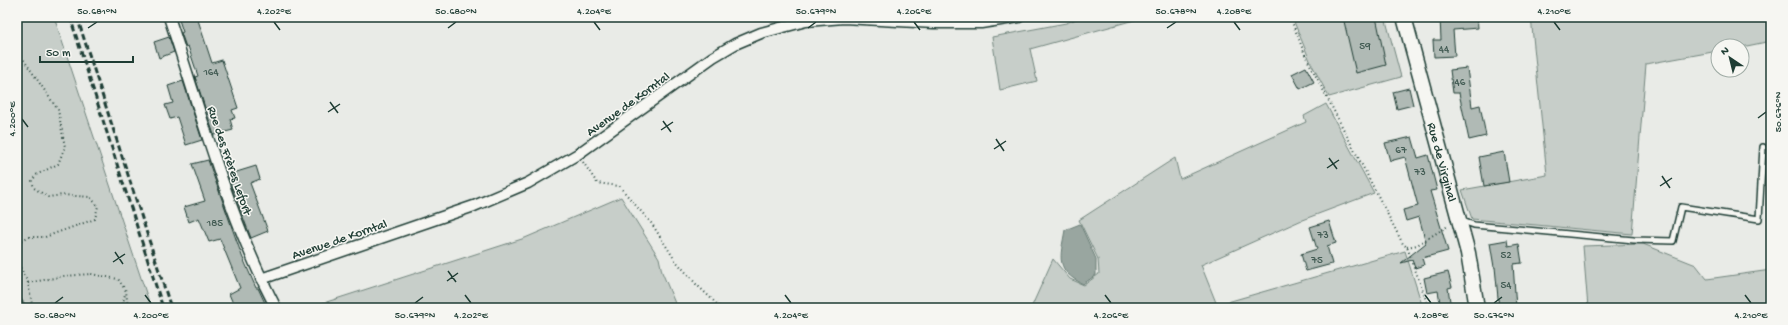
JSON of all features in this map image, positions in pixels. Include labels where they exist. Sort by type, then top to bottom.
[{"type":"street","name":"Rue des Frères Lefort","points":[[169,17],[228,197],[261,279],[276,308]]},
{"type":"street","name":"Avenue de Korntal","points":[[261,279],[474,206],[528,183],[578,154],[713,57],[735,44],[761,33],[798,23],[844,18],[934,23],[981,23],[1019,17]]},
{"type":"street","name":"Rue de Virginal","points":[[1404,17],[1468,253],[1477,308]]},
{"type":"lane","points":[[1459,220],[1474,225],[1634,240],[1673,241],[1681,206],[1758,219],[1763,147]]},
{"type":"path","points":[[1290,17],[1306,57],[1400,237],[1407,247],[1428,308]]},
{"type":"path","points":[[17,50],[58,110],[65,147],[58,164],[36,175],[32,181],[34,188],[48,196],[63,195],[90,197],[98,206],[95,219],[46,237],[28,237],[17,243],[18,263],[28,283],[32,304]]},
{"type":"path","points":[[578,154],[597,183],[619,186],[652,224],[675,260],[696,284],[721,308]]},
{"type":"path","points":[[1407,247],[1417,245],[1459,220]]},
{"type":"path","points":[[28,283],[64,276],[91,274],[118,279],[126,291],[128,308]]},
{"type":"path","points":[[122,308],[126,291]]},
{"type":"path","points":[[20,308],[28,304],[47,308]]},
{"type":"shaded area","points":[[17,17],[54,17],[151,308],[17,308]]},
{"type":"shaded area","points":[[1082,17],[1145,17],[1030,49],[1037,81],[1000,90],[992,37],[1066,23]]},
{"type":"shaded area","points":[[1292,17],[1385,17],[1401,77],[1329,97],[1311,63]]},
{"type":"shaded area","points":[[1531,17],[1771,17],[1771,41],[1750,45],[1750,38],[1710,38],[1710,52],[1646,64],[1632,234],[1472,219],[1462,190],[1547,175]]},
{"type":"shaded area","points":[[1326,104],[1374,193],[1302,220],[1201,265],[1217,305],[1405,251],[1423,308],[1031,308],[1053,259],[1070,279],[1084,285],[1099,274],[1098,259],[1079,220],[1175,158],[1180,179],[1306,122],[1304,116]]},
{"type":"shaded area","points":[[621,197],[659,258],[662,272],[677,308],[308,308],[525,238]]},
{"type":"shaded area","points":[[1080,224],[1096,259],[1096,275],[1083,284],[1068,274],[1064,268],[1061,256],[1065,230]]},
{"type":"shaded area","points":[[1643,244],[1696,265],[1707,279],[1771,270],[1771,308],[1588,308],[1583,246]]},
{"type":"building","points":[[178,17],[197,17],[212,63],[222,60],[238,108],[232,110],[235,118],[230,119],[233,130],[214,135],[195,77],[198,76],[188,46],[186,47],[181,33],[183,32]]},
{"type":"building","points":[[1343,17],[1376,17],[1386,65],[1356,73]]},
{"type":"building","points":[[1440,17],[1477,17],[1478,28],[1453,30],[1455,56],[1434,57],[1433,40],[1441,40]]},
{"type":"building","points":[[169,37],[174,52],[159,58],[154,42]]},
{"type":"building","points":[[1306,67],[1314,82],[1300,89],[1292,74]]},
{"type":"building","points":[[1467,68],[1472,107],[1480,105],[1486,136],[1469,140],[1459,93],[1453,93],[1450,70]]},
{"type":"building","points":[[183,81],[202,140],[186,145],[177,117],[170,119],[165,105],[173,103],[168,86]]},
{"type":"building","points":[[1409,88],[1413,105],[1397,109],[1393,92]]},
{"type":"building","points":[[1412,137],[1418,158],[1428,155],[1437,190],[1430,191],[1448,251],[1422,258],[1424,265],[1415,268],[1412,260],[1401,263],[1426,243],[1419,217],[1406,221],[1403,210],[1418,206],[1405,157],[1390,161],[1385,143]]},
{"type":"building","points":[[1504,152],[1509,182],[1484,186],[1479,157]]},
{"type":"building","points":[[208,160],[242,256],[266,308],[235,308],[229,294],[240,288],[220,239],[209,242],[199,218],[189,222],[184,207],[205,201],[192,164]]},
{"type":"building","points":[[256,166],[260,179],[250,183],[268,231],[251,238],[227,175]]},
{"type":"building","points":[[1329,221],[1336,243],[1327,246],[1332,264],[1306,271],[1301,254],[1317,249],[1310,227]]},
{"type":"building","points":[[1507,240],[1508,246],[1519,244],[1522,263],[1513,264],[1516,308],[1499,308],[1495,267],[1490,243]]},
{"type":"building","points":[[1448,272],[1452,287],[1448,288],[1451,308],[1441,308],[1438,291],[1427,293],[1424,278]]},
{"type":"waterway","points":[[17,295],[26,308]]},
{"type":"railway","points":[[70,17],[163,308]]},
{"type":"railway","points":[[77,17],[171,308]]}]
